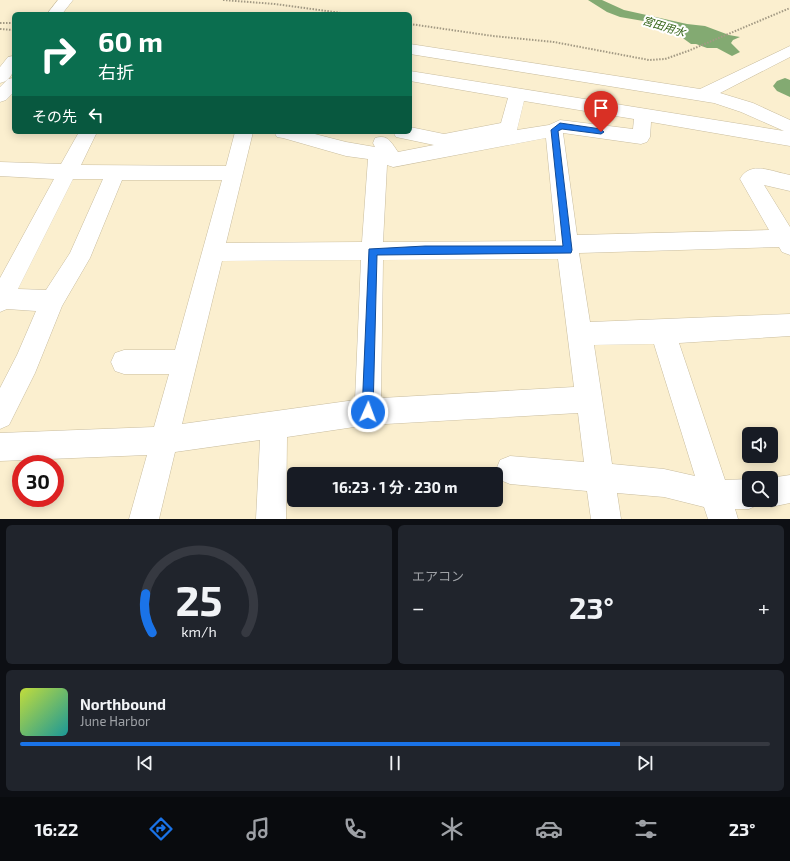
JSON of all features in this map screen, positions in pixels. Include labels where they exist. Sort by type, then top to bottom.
[{"type":"street","points":[[56,12],[66,0]]},
{"type":"street","points":[[412,49],[725,99],[755,110],[790,127]]},
{"type":"street","points":[[702,95],[790,51]]},
{"type":"street","points":[[0,78],[12,63]]},
{"type":"street","points":[[412,76],[642,116],[790,139]]},
{"type":"street","points":[[0,96],[12,85]]},
{"type":"street","points":[[411,134],[444,141],[509,128],[516,95]]},
{"type":"street","points":[[382,143],[393,160],[554,130],[560,126],[641,137],[642,116]]},
{"type":"street","points":[[554,130],[568,247],[606,519]]},
{"type":"street","points":[[52,301],[0,299],[87,134]]},
{"type":"street","points":[[144,519],[244,134]]},
{"type":"street","points":[[290,134],[346,149],[378,154],[372,252],[368,412]]},
{"type":"street","points":[[0,169],[67,172],[234,173]]},
{"type":"street","points":[[0,416],[26,364],[52,301],[79,258],[116,172]]},
{"type":"street","points":[[214,252],[372,252],[788,241],[750,179],[754,175],[790,183]]},
{"type":"street","points":[[580,334],[663,332],[790,325]]},
{"type":"street","points":[[663,332],[719,507]]},
{"type":"street","points":[[124,362],[185,362]]},
{"type":"street","points":[[0,447],[165,440],[368,412],[589,399]]},
{"type":"street","points":[[271,519],[274,425]]},
{"type":"street","points":[[510,470],[664,483],[719,507],[742,497]]},
{"type":"street","points":[[778,491],[790,489]]},
{"type":"path","points":[[223,0],[275,4],[334,12]]},
{"type":"path","points":[[412,24],[493,36],[554,42],[649,60],[666,59],[790,8]]},
{"type":"path","points":[[0,23],[12,23]]},
{"type":"path","points":[[0,30],[12,30]]},
{"type":"water","points":[[588,0],[602,0],[624,10],[687,24],[705,26],[729,35],[740,37],[733,40],[731,43],[740,52],[732,56],[717,48],[707,48],[696,44],[691,44],[680,36],[672,34],[666,28],[655,23],[620,17],[607,12]]},
{"type":"waterway","name":"宮田用水","points":[[785,86],[790,89]]},
{"type":"route","points":[[368,412],[372,252],[425,250],[568,250],[554,130],[560,126],[601,132]]}]
